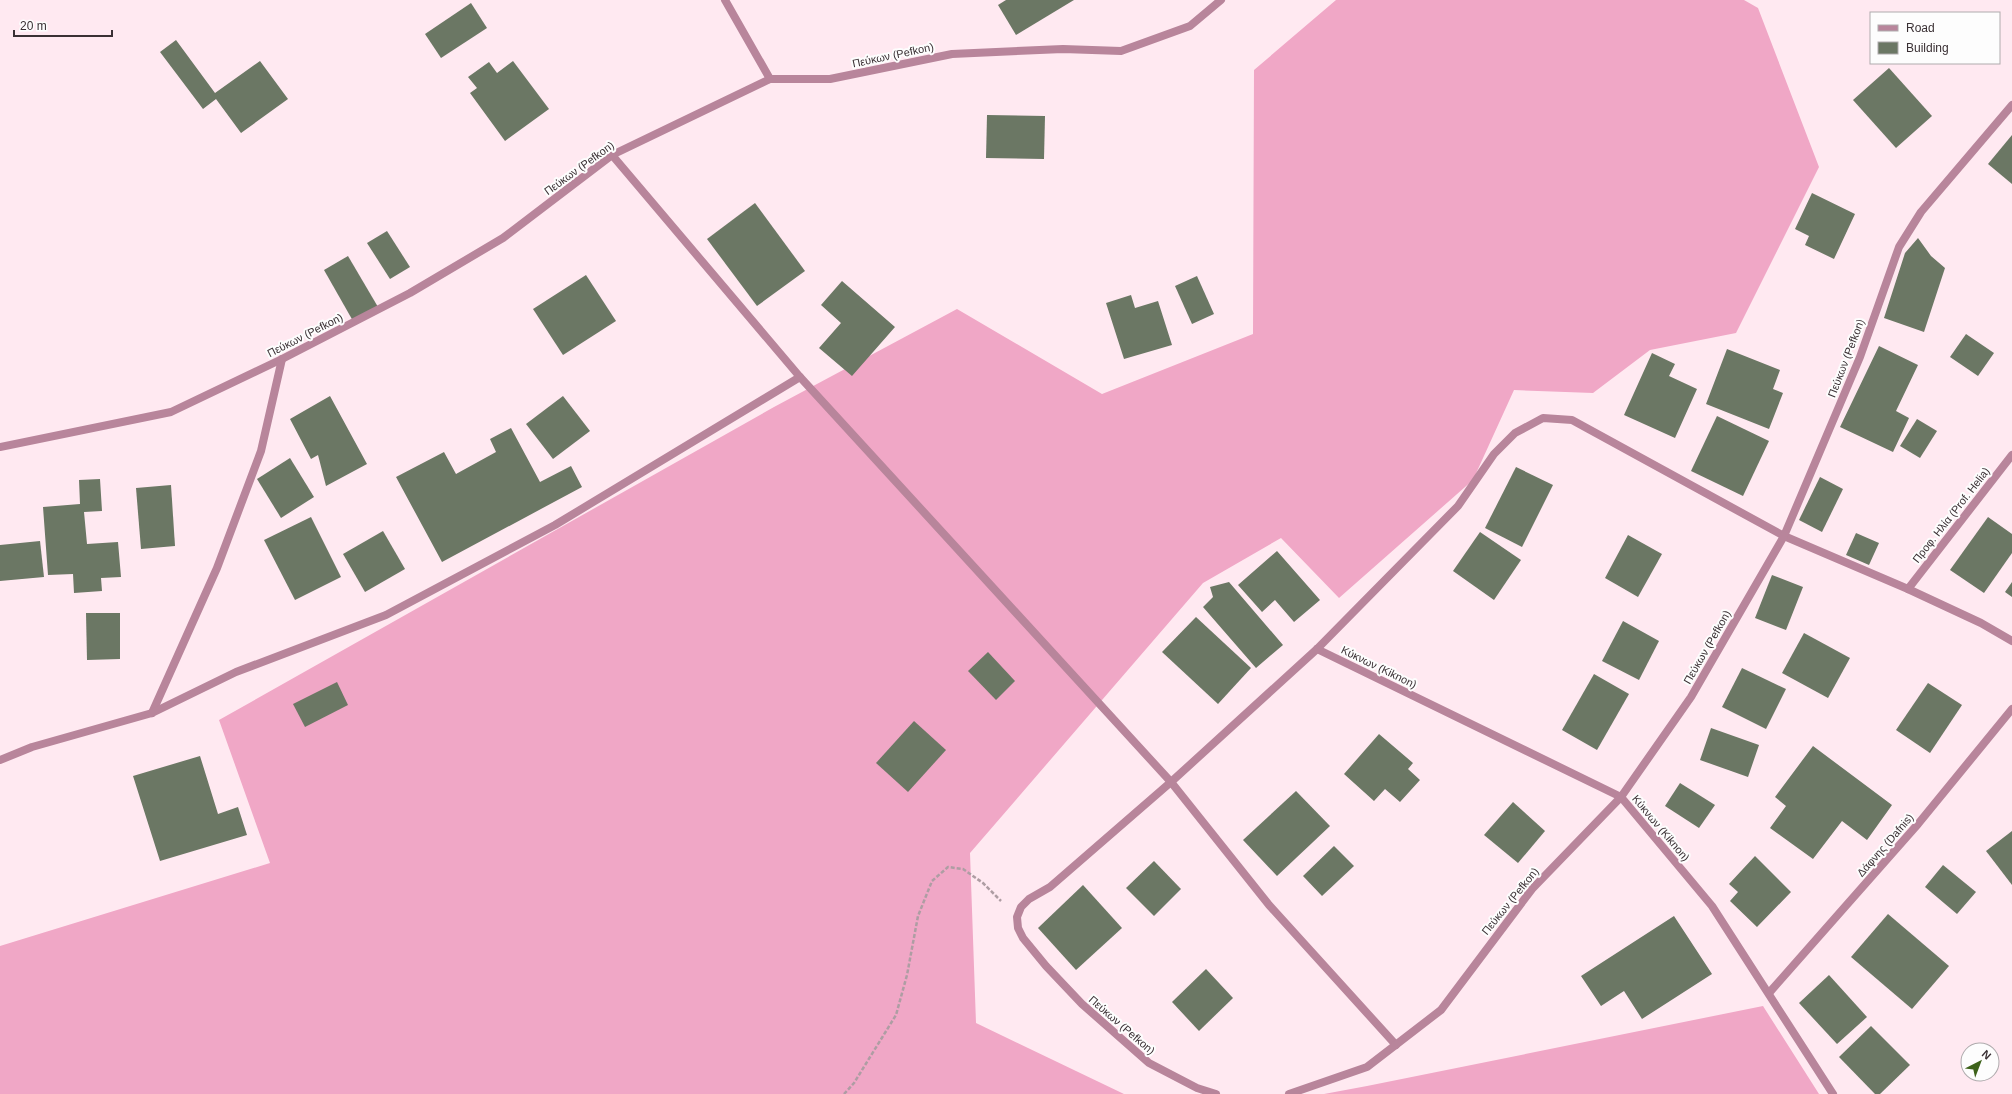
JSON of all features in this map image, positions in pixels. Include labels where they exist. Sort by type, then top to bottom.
[{"type":"street","points":[[725,0],[770,79]]},
{"type":"street","name":"Πεύκων (Pefkon)","points":[[0,448],[171,412],[282,359],[410,293],[503,238],[612,155],[770,79],[830,79],[952,54],[1063,49],[1121,51],[1190,26],[1221,0]]},
{"type":"street","name":"Πεύκων (Pefkon)","points":[[1289,1094],[1368,1067],[1441,1010],[1532,888],[1621,797],[1691,697],[1784,536],[1860,357],[1899,247],[1921,212],[2012,105]]},
{"type":"street","points":[[612,155],[800,377],[1171,782],[1269,905],[1396,1045]]},
{"type":"street","points":[[152,713],[216,568],[261,451],[282,359]]},
{"type":"street","points":[[0,760],[32,747],[152,713],[236,672],[386,615],[555,524],[800,377]]},
{"type":"street","points":[[1017,917],[1021,907],[1029,899],[1050,887],[1171,782],[1317,649],[1458,506],[1494,454],[1515,433],[1543,418],[1572,420],[1784,536],[1908,589],[1980,623],[2012,641]]},
{"type":"street","name":"Προφ. Ηλία (Prof. Helia)","points":[[1908,589],[2012,455]]},
{"type":"street","name":"Κύκνων (Kiknon)","points":[[1317,649],[1621,797],[1712,906],[1833,1094]]},
{"type":"street","name":"Δάφνης (Dafnis)","points":[[1769,993],[1918,824],[2012,709]]},
{"type":"street","name":"Πεύκων (Pefkon)","points":[[1017,917],[1018,928],[1032,948],[1082,1004],[1149,1063],[1197,1088],[1216,1094]]},
{"type":"path","points":[[844,1094],[854,1083],[896,1016],[907,975],[918,916],[932,881],[948,867],[963,869],[983,883],[1017,917]]},
{"type":"shaded area","points":[[1336,0],[1744,0],[1758,8],[1819,167],[1736,333],[1650,350],[1593,393],[1514,390],[1473,480],[1339,598],[1281,538],[1203,583],[970,853],[976,1023],[1124,1094],[0,1094],[0,946],[270,863],[219,720],[774,407],[957,309],[1102,394],[1253,334],[1254,70]]},
{"type":"shaded area","points":[[1763,1006],[1819,1094],[1324,1094],[1367,1086]]},
{"type":"building","points":[[1006,0],[1074,0],[1016,35],[998,5]]},
{"type":"building","points":[[471,3],[487,28],[441,58],[425,34]]},
{"type":"building","points":[[176,40],[215,93],[260,61],[288,99],[241,133],[216,99],[203,109],[160,52]]},
{"type":"building","points":[[513,61],[549,109],[505,141],[470,93],[477,88],[468,77],[489,62],[497,73]]},
{"type":"building","points":[[1889,68],[1932,116],[1896,148],[1853,100]]},
{"type":"building","points":[[987,115],[1045,116],[1044,159],[986,158]]},
{"type":"building","points":[[2012,135],[2012,184],[1988,164]]},
{"type":"building","points":[[1812,193],[1855,214],[1834,259],[1805,245],[1809,236],[1795,229]]},
{"type":"building","points":[[755,203],[805,271],[757,306],[707,239]]},
{"type":"building","points":[[387,231],[410,267],[390,279],[367,243]]},
{"type":"building","points":[[1918,238],[1931,256],[1945,268],[1924,332],[1884,318],[1905,253]]},
{"type":"building","points":[[348,256],[378,307],[353,321],[324,270]]},
{"type":"building","points":[[586,275],[616,321],[563,355],[533,309]]},
{"type":"building","points":[[1197,276],[1214,314],[1192,324],[1175,286]]},
{"type":"building","points":[[842,281],[895,327],[852,376],[819,348],[841,323],[821,305]]},
{"type":"building","points":[[1131,295],[1135,308],[1158,301],[1172,345],[1124,359],[1106,303]]},
{"type":"building","points":[[1966,334],[1994,353],[1978,376],[1950,357]]},
{"type":"building","points":[[1879,346],[1918,365],[1896,411],[1909,418],[1893,452],[1840,427]]},
{"type":"building","points":[[1727,349],[1780,370],[1773,389],[1783,393],[1769,429],[1706,404]]},
{"type":"building","points":[[1652,353],[1675,364],[1669,376],[1697,389],[1675,438],[1624,415]]},
{"type":"building","points":[[330,396],[367,464],[326,486],[318,455],[311,459],[290,419]]},
{"type":"building","points":[[563,396],[590,431],[553,459],[526,424]]},
{"type":"building","points":[[1717,416],[1769,441],[1743,496],[1691,471]]},
{"type":"building","points":[[1917,419],[1937,431],[1920,458],[1900,446]]},
{"type":"building","points":[[511,428],[540,482],[571,466],[582,487],[442,562],[396,477],[444,452],[456,474],[496,452],[490,439]]},
{"type":"building","points":[[290,458],[314,497],[281,518],[257,479]]},
{"type":"building","points":[[1516,467],[1553,485],[1522,547],[1485,528]]},
{"type":"building","points":[[1820,477],[1843,489],[1822,532],[1799,520]]},
{"type":"building","points":[[100,479],[102,511],[84,512],[87,544],[118,542],[121,577],[101,578],[102,591],[74,593],[73,574],[48,575],[43,507],[80,504],[79,480]]},
{"type":"building","points":[[171,485],[175,546],[141,549],[136,488]]},
{"type":"building","points":[[311,517],[341,577],[295,600],[264,540]]},
{"type":"building","points":[[1988,517],[2012,534],[2012,553],[1984,593],[1950,570]]},
{"type":"building","points":[[383,531],[405,569],[365,592],[343,554]]},
{"type":"building","points":[[1480,532],[1521,560],[1494,600],[1453,571]]},
{"type":"building","points":[[1856,533],[1879,543],[1869,565],[1846,555]]},
{"type":"building","points":[[1628,535],[1662,554],[1638,597],[1605,578]]},
{"type":"building","points":[[40,541],[44,577],[0,581],[0,545]]},
{"type":"building","points":[[1277,551],[1320,600],[1294,622],[1275,600],[1262,612],[1238,585]]},
{"type":"building","points":[[1772,575],[1803,587],[1786,630],[1755,618]]},
{"type":"building","points":[[1229,582],[1283,645],[1256,668],[1203,607],[1213,597],[1210,587]]},
{"type":"building","points":[[2012,582],[2012,597],[2005,592]]},
{"type":"building","points":[[86,613],[120,613],[120,659],[87,660]]},
{"type":"building","points":[[1196,617],[1251,668],[1218,704],[1162,652]]},
{"type":"building","points":[[1623,621],[1659,641],[1639,680],[1602,661]]},
{"type":"building","points":[[1804,633],[1850,658],[1828,698],[1782,673]]},
{"type":"building","points":[[988,652],[1015,681],[996,700],[968,671]]},
{"type":"building","points":[[1742,668],[1786,689],[1766,729],[1722,707]]},
{"type":"building","points":[[1594,674],[1629,694],[1597,750],[1562,730]]},
{"type":"building","points":[[337,682],[348,705],[305,727],[293,704]]},
{"type":"building","points":[[1928,683],[1962,705],[1930,753],[1896,730]]},
{"type":"building","points":[[914,721],[946,750],[908,792],[876,763]]},
{"type":"building","points":[[1711,728],[1759,745],[1748,777],[1700,760]]},
{"type":"building","points":[[1379,734],[1413,763],[1408,769],[1420,780],[1400,802],[1385,789],[1374,801],[1344,774]]},
{"type":"building","points":[[1813,746],[1892,805],[1867,840],[1842,821],[1813,859],[1770,828],[1786,806],[1775,797]]},
{"type":"building","points":[[200,756],[218,814],[238,807],[247,835],[160,861],[133,776]]},
{"type":"building","points":[[1680,783],[1715,805],[1699,828],[1665,806]]},
{"type":"building","points":[[1296,791],[1330,826],[1277,876],[1243,840]]},
{"type":"building","points":[[1513,802],[1545,831],[1518,863],[1484,835]]},
{"type":"building","points":[[2012,831],[2012,885],[1986,851]]},
{"type":"building","points":[[1334,846],[1354,866],[1322,896],[1303,876]]},
{"type":"building","points":[[1755,856],[1791,892],[1757,927],[1730,901],[1738,892],[1729,884]]},
{"type":"building","points":[[1154,861],[1181,889],[1154,916],[1126,888]]},
{"type":"building","points":[[1943,865],[1976,892],[1957,914],[1925,887]]},
{"type":"building","points":[[1083,885],[1122,928],[1076,970],[1038,928]]},
{"type":"building","points":[[1888,914],[1949,966],[1912,1009],[1851,957]]},
{"type":"building","points":[[1674,916],[1712,974],[1642,1019],[1624,991],[1601,1006],[1581,976]]},
{"type":"building","points":[[1206,969],[1233,998],[1199,1031],[1172,1002]]},
{"type":"building","points":[[1829,975],[1867,1017],[1837,1044],[1799,1003]]},
{"type":"building","points":[[1871,1026],[1910,1065],[1880,1094],[1875,1094],[1839,1057]]}]
